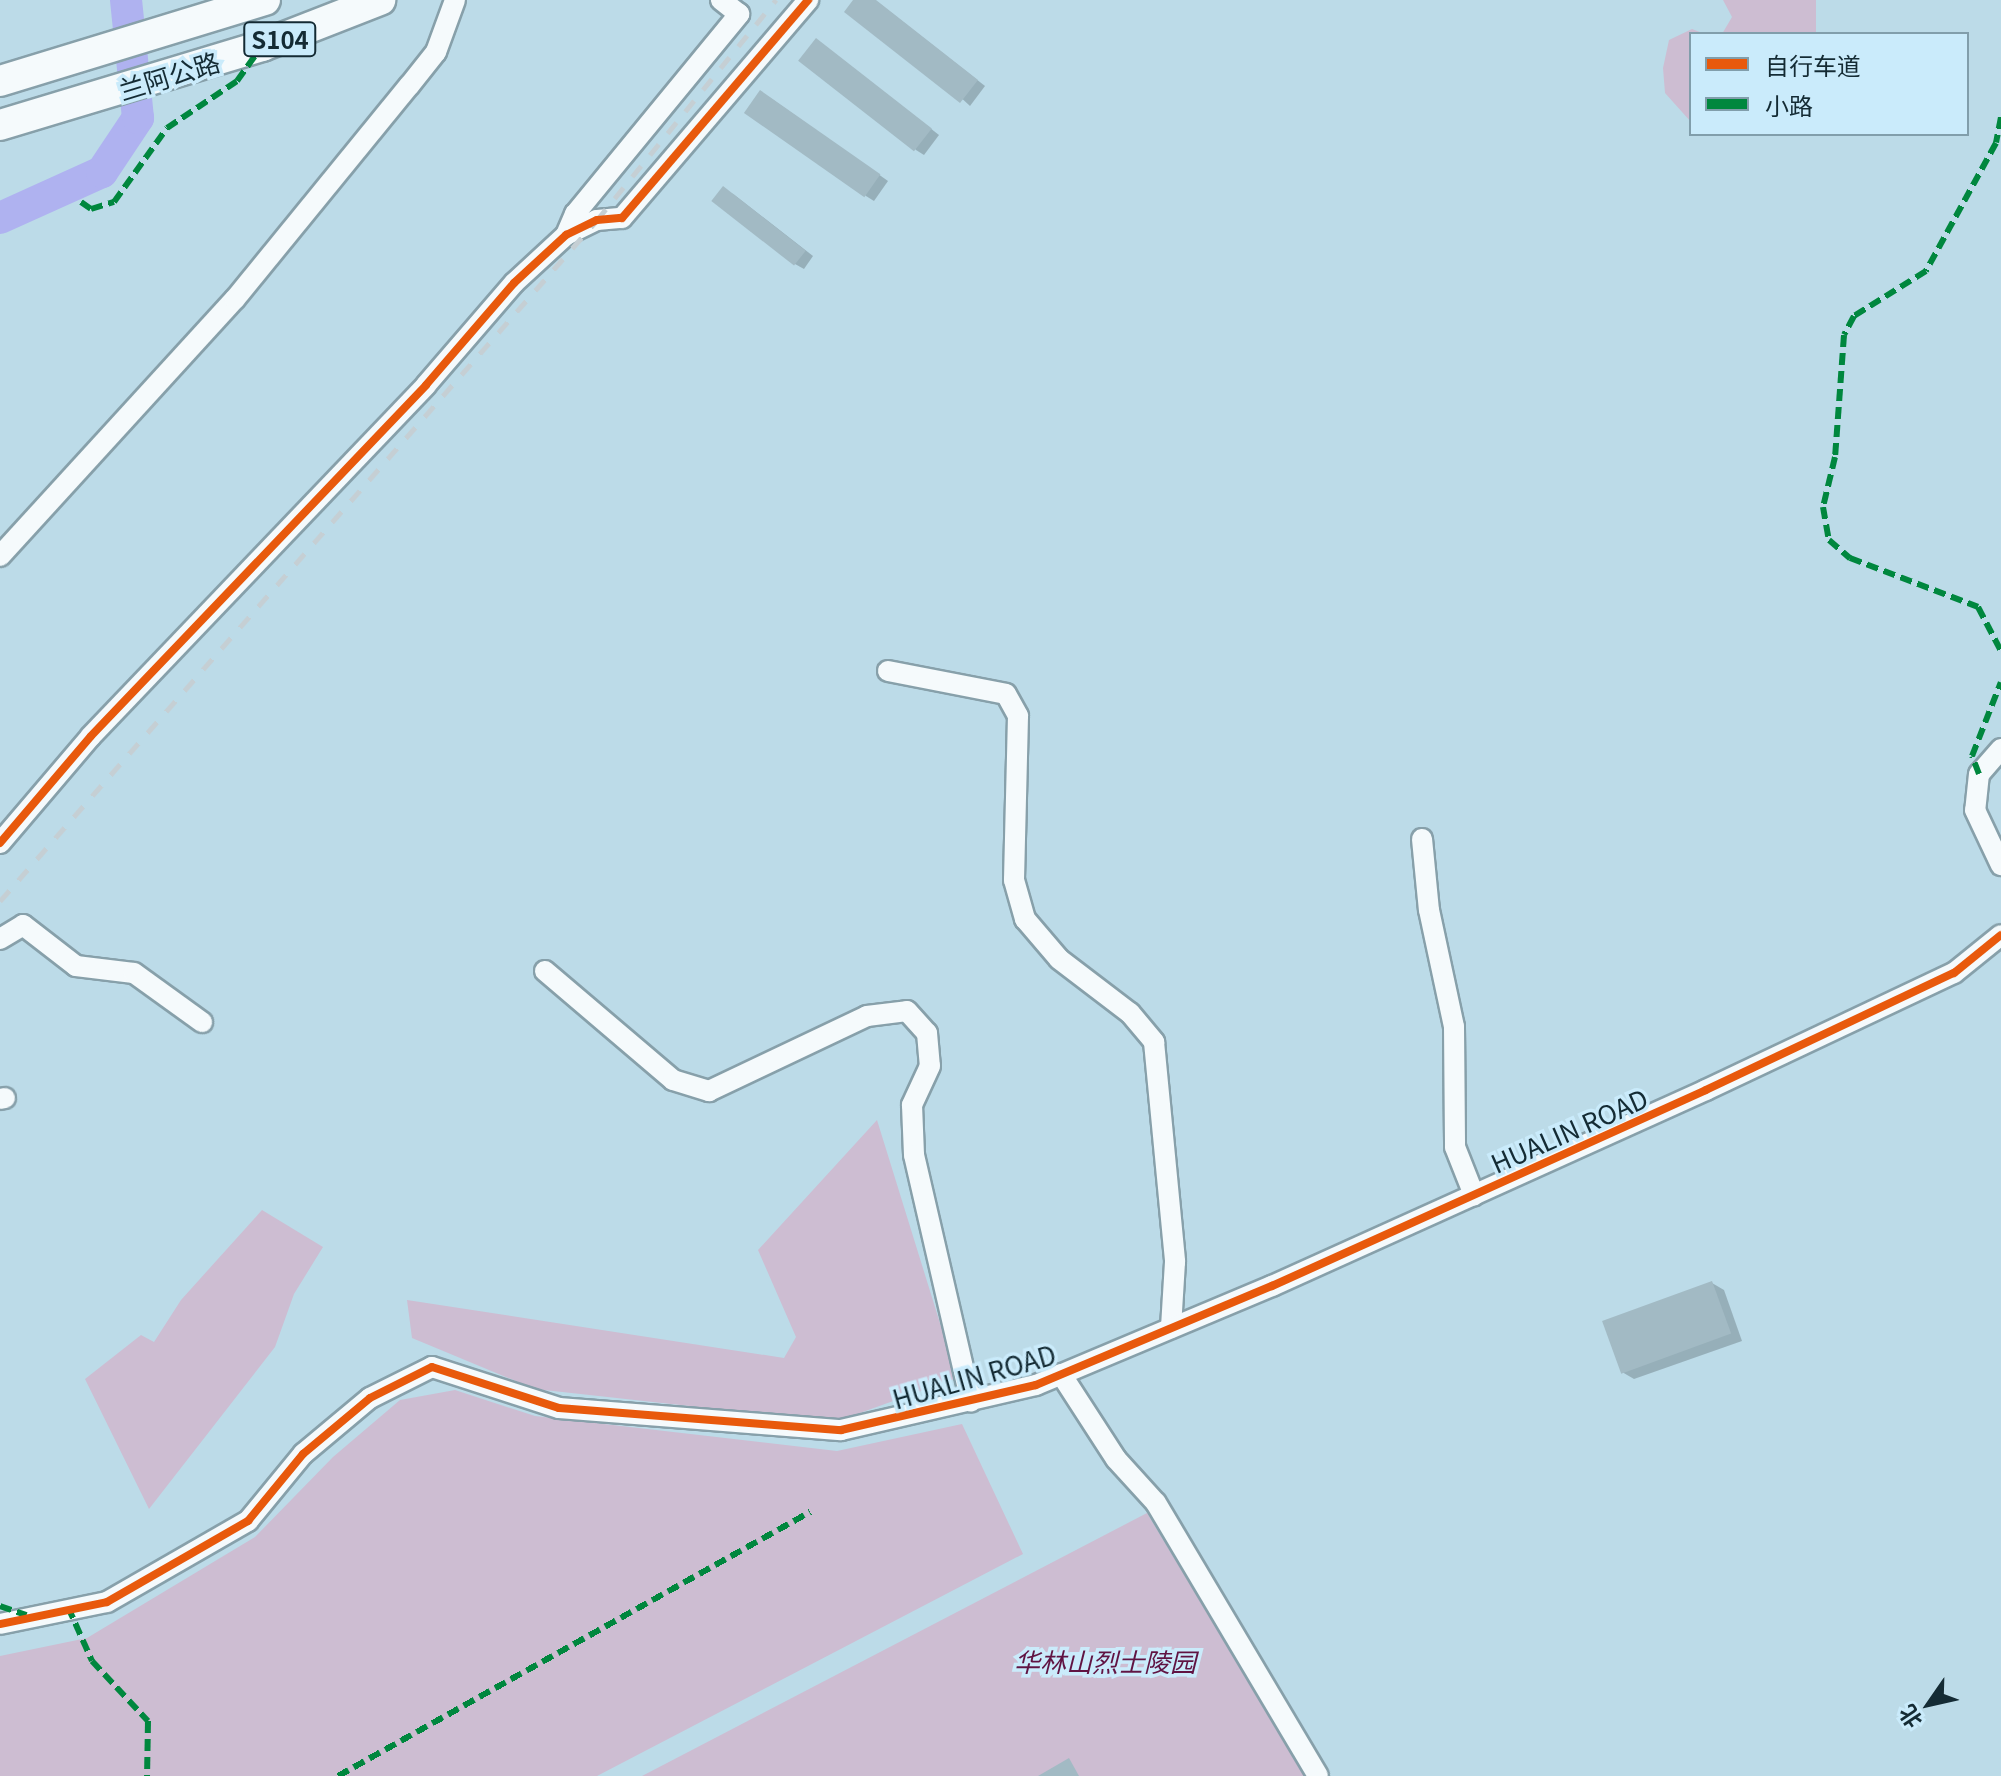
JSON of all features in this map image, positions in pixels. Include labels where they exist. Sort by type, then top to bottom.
[{"type":"highway","name":"兰阿公路","points":[[0,81],[163,28],[265,0]]},
{"type":"highway","name":"兰阿公路","points":[[0,125],[177,73],[380,0]]},
{"type":"street","points":[[0,556],[235,299],[390,110],[436,52],[455,0]]},
{"type":"street","points":[[566,235],[575,214],[745,7],[721,0]]},
{"type":"street","points":[[0,843],[91,736],[426,385],[514,283],[566,235],[597,220],[622,218],[808,0]]},
{"type":"street","points":[[888,671],[1006,694],[1018,716],[1014,880],[1025,919],[1059,959],[1130,1013],[1154,1042],[1175,1262],[1171,1328]]},
{"type":"street","points":[[2001,749],[1979,774],[1975,810],[2001,865]]},
{"type":"street","points":[[1422,839],[1431,925],[1454,1027],[1455,1147],[1474,1195]]},
{"type":"street","points":[[0,939],[23,925],[76,966],[134,973],[180,1002],[202,1022]]},
{"type":"street","name":"HUALIN ROAD","points":[[0,1624],[107,1602],[248,1521],[303,1454],[359,1407],[432,1367],[559,1408],[841,1430],[971,1401],[1061,1374],[1474,1195],[1954,973],[2001,935]]},
{"type":"street","points":[[545,971],[673,1080],[709,1091],[867,1016],[907,1011],[927,1033],[930,1066],[912,1105],[914,1155],[971,1401]]},
{"type":"street","points":[[1061,1374],[1116,1459],[1156,1503],[1318,1776]]},
{"type":"green space","points":[[1723,0],[1816,0],[1816,32],[1723,32],[1732,17]]},
{"type":"green space","points":[[1692,29],[1700,32],[1689,32],[1689,120],[1665,93],[1663,68],[1669,40]]},
{"type":"green space","points":[[877,1120],[957,1378],[835,1422],[535,1389],[412,1338],[407,1300],[784,1358],[796,1337],[758,1250]]},
{"type":"green space","points":[[262,1210],[323,1247],[294,1294],[275,1347],[149,1509],[85,1379],[141,1335],[154,1342],[181,1300]]},
{"type":"green space","points":[[455,1390],[535,1416],[837,1451],[962,1424],[1023,1554],[597,1776],[0,1776],[0,1656],[87,1638],[255,1537],[333,1457],[400,1400]]},
{"type":"green space","name":"华林山烈士陵园","points":[[1147,1513],[1306,1776],[642,1776]]},
{"type":"building","points":[[853,0],[876,0],[978,80],[960,103],[844,12]]},
{"type":"building","points":[[816,38],[932,129],[914,151],[798,61]]},
{"type":"building","points":[[760,90],[880,174],[864,197],[744,113]]},
{"type":"building","points":[[723,186],[806,251],[794,266],[711,201]]},
{"type":"building","points":[[1712,1281],[1731,1334],[1621,1374],[1602,1321]]},
{"type":"building","points":[[1069,1758],[1079,1776],[1038,1776]]},
{"type":"waterway","points":[[0,218],[102,172],[138,118],[126,0]]},
{"type":"railway","points":[[0,901],[597,220],[776,0]]},
{"type":"marked path","points":[[81,202],[91,209],[114,202],[167,128],[237,81],[262,46]]},
{"type":"marked path","points":[[2001,117],[1996,143],[1926,271],[1854,316],[1844,335],[1835,457],[1823,507],[1829,540],[1850,558],[1978,607],[2001,651]]},
{"type":"marked path","points":[[1979,774],[1972,756],[2001,682]]},
{"type":"marked path","points":[[338,1776],[810,1512]]},
{"type":"marked path","points":[[0,1606],[26,1615]]},
{"type":"marked path","points":[[68,1607],[92,1661],[148,1721],[147,1776]]},
{"type":"cycle path","points":[[0,843],[91,736],[426,385],[514,283],[566,235],[597,220],[622,218],[808,0]]},
{"type":"cycle path","points":[[0,1624],[107,1602],[248,1521],[303,1454],[370,1398],[432,1367],[559,1408],[841,1430],[1036,1385],[1272,1286],[1706,1090],[1954,973],[2001,935]]}]
